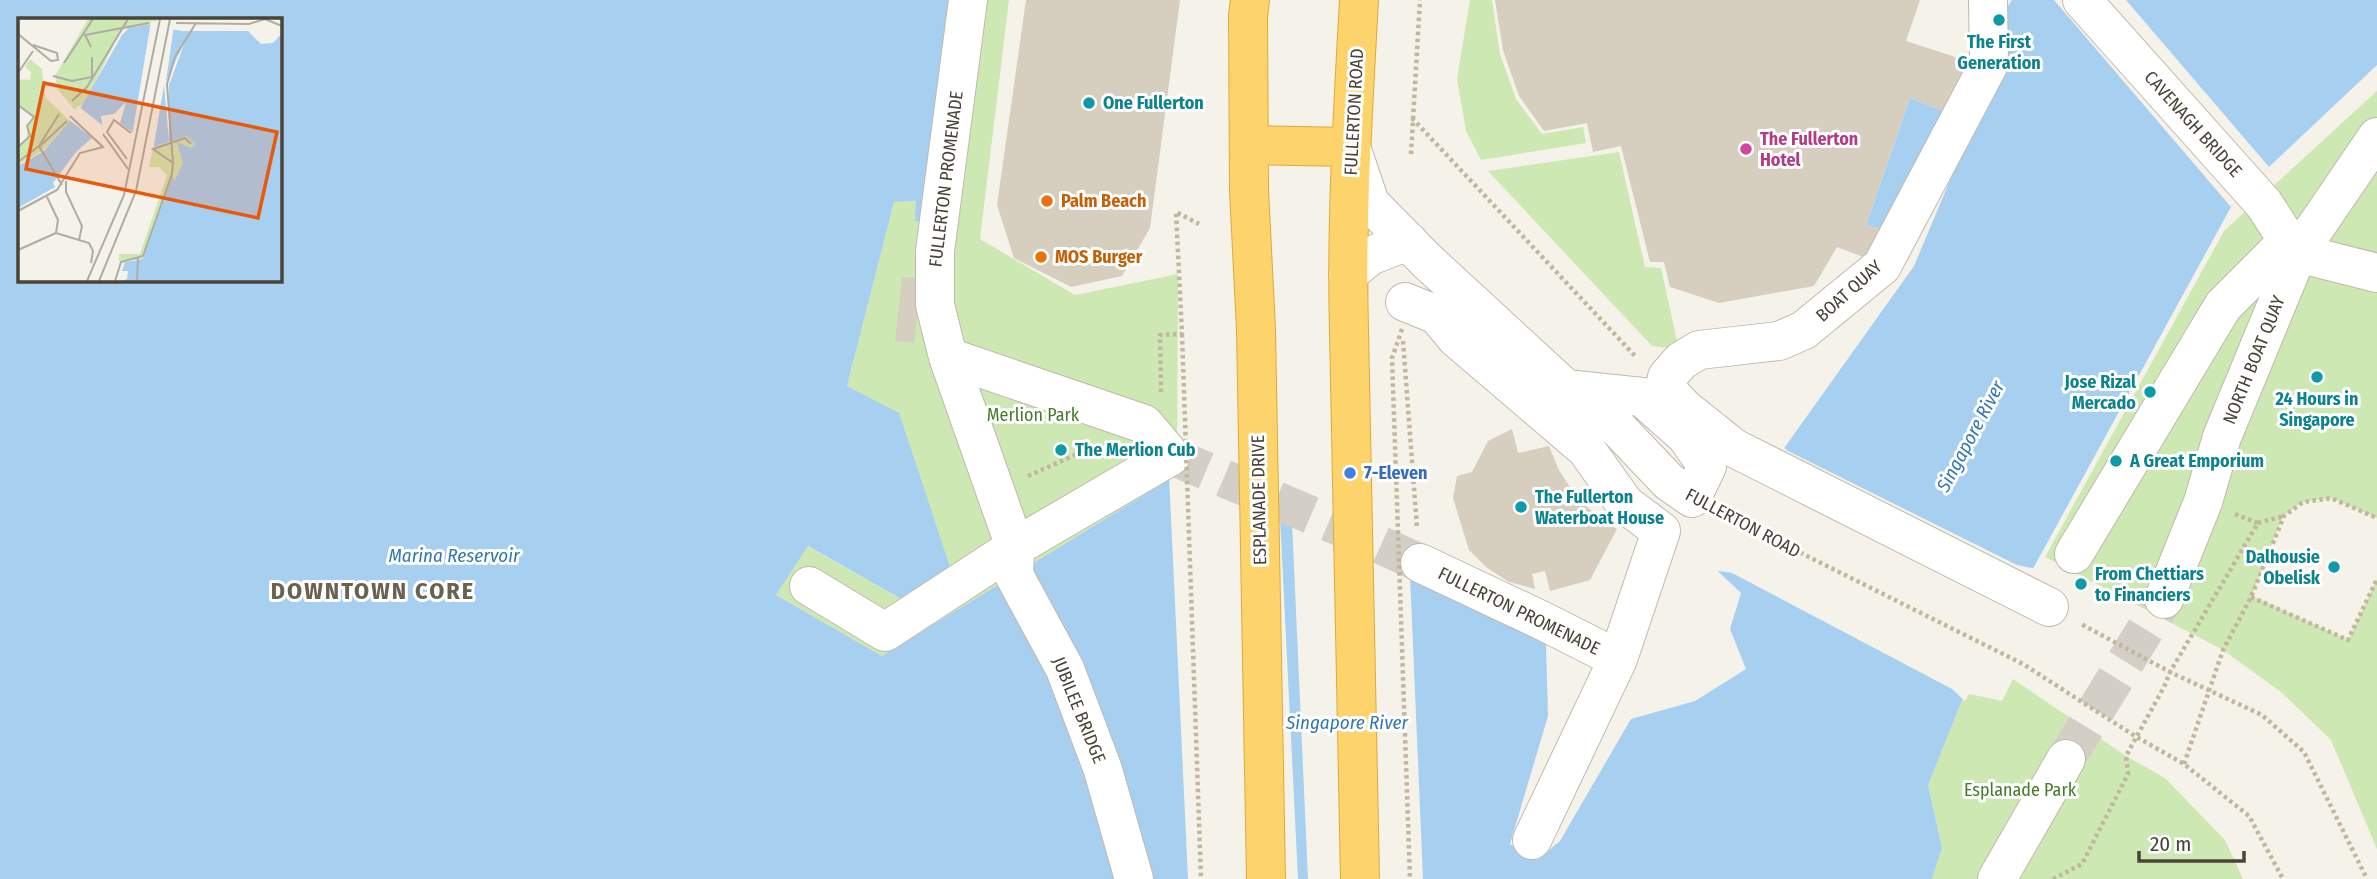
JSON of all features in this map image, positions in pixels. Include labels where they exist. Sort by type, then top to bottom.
[{"type":"highway","points":[[1250,0],[1249,133],[1351,147]]},
{"type":"highway","name":"FULLERTON ROAD","points":[[1348,274],[1359,0]]},
{"type":"highway","name":"ESPLANADE DRIVE","points":[[1249,133],[1256,328],[1266,879]]},
{"type":"highway","points":[[1348,274],[1360,879]]},
{"type":"street","name":"FULLERTON PROMENADE","points":[[968,0],[935,251],[935,305],[948,357],[995,491],[1014,561]]},
{"type":"street","name":"BOAT QUAY","points":[[1674,398],[1667,377],[1681,361],[1699,350],[1779,341],[1804,330],[1882,266],[1989,64],[1988,0]]},
{"type":"street","name":"CAVENAGH BRIDGE","points":[[2082,0],[2264,204],[2293,247]]},
{"type":"street","name":"NORTH BOAT QUAY","points":[[2074,554],[2223,306],[2293,247],[2377,136]]},
{"type":"street","name":"FULLERTON ROAD","points":[[1351,147],[1370,203],[1566,389],[1612,422],[1669,482],[1692,498]]},
{"type":"street","points":[[1348,274],[1370,256],[1408,241]]},
{"type":"street","points":[[2293,247],[2377,273]]},
{"type":"street","name":"NORTH BOAT QUAY","points":[[2164,599],[2203,502],[2222,437],[2293,247]]},
{"type":"street","name":"FULLERTON PROMENADE","points":[[1403,315],[1437,315],[1456,338],[1586,449],[1625,504],[1661,531],[1618,659],[1532,840]]},
{"type":"street","points":[[809,586],[885,632],[1014,561],[1171,456],[1152,412],[948,357]]},
{"type":"street","points":[[1674,398],[1734,448],[2049,607]]},
{"type":"street","name":"JUBILEE BRIDGE","points":[[1014,561],[1065,669],[1103,770],[1134,879]]},
{"type":"street","name":"FULLERTON PROMENADE","points":[[1420,563],[1618,659]]},
{"type":"street","points":[[1997,879],[2066,760]]},
{"type":"path","points":[[1411,154],[1420,0]]},
{"type":"path","points":[[1412,118],[1674,398]]},
{"type":"path","points":[[1199,224],[1176,212],[1201,879]]},
{"type":"path","points":[[1403,315],[1420,563]]},
{"type":"path","points":[[1403,315],[1392,358],[1410,879]]},
{"type":"path","points":[[995,491],[1152,412],[1160,335],[1182,334]]},
{"type":"path","name":"FULLERTON ROAD","points":[[1692,498],[2022,664],[2184,764],[2249,816],[2283,879]]},
{"type":"path","points":[[2203,502],[2258,523],[2284,516],[2303,502],[2332,498],[2377,518]]},
{"type":"path","points":[[2184,764],[2223,650],[2251,597],[2284,516]]},
{"type":"path","points":[[2053,879],[2082,863],[2128,774],[2126,756],[2135,736],[2258,523]]},
{"type":"path","points":[[2251,597],[2348,640],[2377,579]]},
{"type":"path","points":[[2049,607],[2170,672],[2262,715],[2304,752],[2367,879]]},
{"type":"green space","name":"Merlion Park","points":[[955,0],[1009,0],[980,239],[1075,295],[1178,274],[1177,475],[882,656],[776,595],[807,546],[903,600],[847,386],[894,202],[916,201]]},
{"type":"green space","points":[[1470,0],[1492,0],[1500,54],[1516,99],[1542,134],[1583,127],[1586,143],[1481,160],[1466,131],[1457,79]]},
{"type":"green space","points":[[2377,91],[2377,518],[2331,498],[2303,502],[2283,516],[2252,596],[2348,640],[2377,579],[2377,849],[2331,740],[2281,692],[2223,650],[2045,557],[2224,231]]},
{"type":"green space","points":[[1619,152],[1645,267],[1661,268],[1677,341],[1687,342],[1686,350],[1652,346],[1488,171]]},
{"type":"green space","name":"Esplanade Park","points":[[2013,679],[2126,756],[2165,778],[2225,840],[2243,879],[1932,879],[1942,848],[1928,785],[1965,693],[2002,701]]},
{"type":"water","name":"Marina Reservoir","points":[[0,0],[955,0],[925,222],[915,221],[916,201],[894,202],[847,386],[899,413],[952,573],[903,600],[808,546],[776,595],[882,656],[1177,475],[1413,580],[1546,643],[1548,716],[1510,844],[1537,860],[1560,841],[1631,719],[1695,701],[1746,669],[1730,629],[1741,593],[1705,559],[1914,266],[2009,40],[1994,26],[2012,0],[2377,0],[2377,65],[2269,167],[2231,207],[1965,693],[1928,785],[1942,848],[1932,879],[0,879]]},
{"type":"water","points":[[1910,98],[1946,112],[1884,230],[1866,225]]},
{"type":"pier","points":[[2054,0],[2126,0],[2269,167],[2231,207]]},
{"type":"pier","points":[[1781,445],[1788,451],[2017,565],[2037,569],[1965,701],[1952,689],[1732,573],[1712,570],[1703,561],[1702,557]]},
{"type":"pier","points":[[1178,472],[1280,517],[1298,879],[1188,879],[1169,475]]},
{"type":"pier","points":[[1292,522],[1410,575],[1423,879],[1308,879]]},
{"type":"building","name":"One Fullerton","points":[[1026,0],[1180,0],[1150,228],[1122,276],[1071,287],[1014,258],[997,205]]},
{"type":"building","name":"The Fullerton Hotel","points":[[1495,0],[1920,0],[1906,41],[1983,66],[1879,263],[1837,247],[1814,286],[1719,303],[1670,287],[1664,262],[1650,262],[1621,146],[1593,152],[1587,123],[1544,131],[1519,96],[1503,50]],"holes":[[[1910,98],[1946,112],[1884,230],[1866,225]]]},
{"type":"building","points":[[902,277],[922,278],[914,343],[895,341]]},
{"type":"building","name":"The Fullerton Waterboat House","points":[[1512,429],[1518,453],[1549,446],[1559,470],[1577,498],[1617,529],[1590,580],[1550,591],[1545,571],[1532,574],[1535,589],[1509,582],[1486,567],[1469,550],[1453,498],[1457,476],[1472,472],[1488,441]]},
{"type":"tunnel","points":[[1171,456],[1420,563]]},
{"type":"tunnel","points":[[2066,759],[2164,599]]},
{"type":"place","name":"The First Generation","points":[[1999,20]]},
{"type":"place","name":"One Fullerton","points":[[1089,103]]},
{"type":"place","name":"The Fullerton Hotel","points":[[1746,149]]},
{"type":"place","name":"Palm Beach","points":[[1047,201]]},
{"type":"place","name":"MOS Burger","points":[[1041,257]]},
{"type":"place","name":"24 Hours in Singapore","points":[[2317,377]]},
{"type":"place","name":"Jose Rizal Mercado","points":[[2150,392]]},
{"type":"place","name":"The Merlion Cub","points":[[1061,450]]},
{"type":"place","name":"A Great Emporium","points":[[2116,461]]},
{"type":"place","name":"7-Eleven","points":[[1350,473]]},
{"type":"place","name":"The Fullerton Waterboat House","points":[[1521,507]]},
{"type":"place","name":"Dalhousie Obelisk","points":[[2334,567]]},
{"type":"place","name":"From Chettiars to Financiers","points":[[2081,584]]},
{"type":"district","name":"DOWNTOWN CORE","points":[[373,591]]},
{"type":"water label","name":"Singapore River","points":[[1970,436]]},
{"type":"water label","name":"Singapore River","points":[[1347,722]]}]
